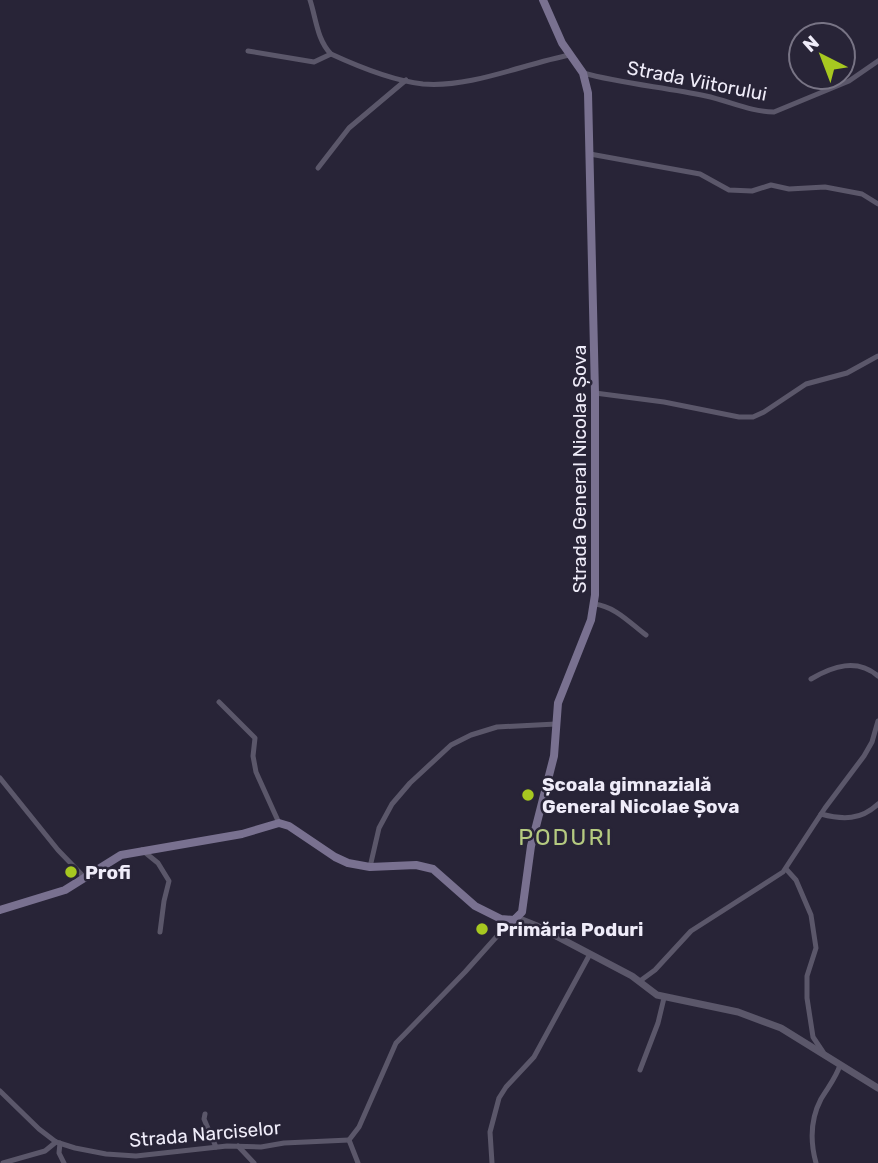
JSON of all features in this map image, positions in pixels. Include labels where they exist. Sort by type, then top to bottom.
[{"type":"main road","name":"Strada General Nicolae Șova","points":[[517,918],[523,907],[531,846],[554,756],[559,699],[586,632],[594,604],[595,393],[588,93],[583,73],[570,55],[543,0]]},
{"type":"main road","points":[[0,910],[58,892],[115,858],[142,850],[242,834],[279,823],[298,831],[342,860],[370,867],[416,865],[433,869],[475,906],[507,920],[517,918]]},
{"type":"street","points":[[310,0],[315,23],[326,49],[331,54],[405,80],[426,84],[481,78],[570,55]]},
{"type":"street","points":[[248,51],[314,62],[331,54]]},
{"type":"street","name":"Strada Viitorului","points":[[583,73],[698,94],[774,112],[786,110],[849,81],[878,61]]},
{"type":"street","points":[[318,168],[349,128],[405,80]]},
{"type":"street","points":[[590,154],[694,173],[729,190],[752,191],[771,185],[789,189],[825,187],[862,194],[878,204]]},
{"type":"street","points":[[595,393],[664,402],[738,417],[753,417],[806,384],[847,373],[878,356]]},
{"type":"street","points":[[594,604],[615,611],[646,635]]},
{"type":"street","points":[[811,679],[832,669],[860,665],[878,676]]},
{"type":"street","points":[[219,702],[256,738],[253,756],[256,772],[279,823]]},
{"type":"street","points":[[640,981],[655,970],[691,931],[786,869],[821,814],[864,756],[872,742],[878,721]]},
{"type":"street","points":[[370,867],[379,828],[392,804],[410,783],[451,746],[471,735],[497,727],[556,724]]},
{"type":"street","points":[[0,778],[58,850],[85,878]]},
{"type":"street","points":[[821,814],[839,818],[856,817],[878,804]]},
{"type":"street","points":[[142,850],[158,863],[169,881],[160,932]]},
{"type":"street","points":[[786,869],[796,880],[811,915],[816,948],[807,976],[807,998],[813,1037],[824,1054]]},
{"type":"street","points":[[517,918],[640,981],[653,993],[664,998],[746,1015],[787,1031],[878,1088]]},
{"type":"street","points":[[358,1163],[349,1140],[359,1126],[396,1043],[465,972],[499,934],[507,920]]},
{"type":"street","points":[[492,1163],[490,1132],[499,1098],[534,1057],[590,954]]},
{"type":"street","points":[[640,1070],[658,1023],[664,998]]},
{"type":"street","points":[[816,1163],[811,1139],[812,1127],[819,1103],[840,1065]]},
{"type":"street","name":"Strada Narciselor","points":[[0,1091],[35,1126],[58,1142],[123,1157],[216,1147],[261,1147],[284,1143],[349,1140]]},
{"type":"street","points":[[205,1114],[204,1119],[216,1147]]},
{"type":"street","points":[[3,1163],[45,1151],[58,1142],[64,1163]]},
{"type":"street","points":[[238,1146],[254,1163]]},
{"type":"place","name":"Școala gimnazială General Nicolae Șova","points":[[528,795]]},
{"type":"place","name":"Profi","points":[[71,872]]},
{"type":"place","name":"Primăria Poduri","points":[[482,929]]},
{"type":"district","name":"PODURI","points":[[566,837]]}]
